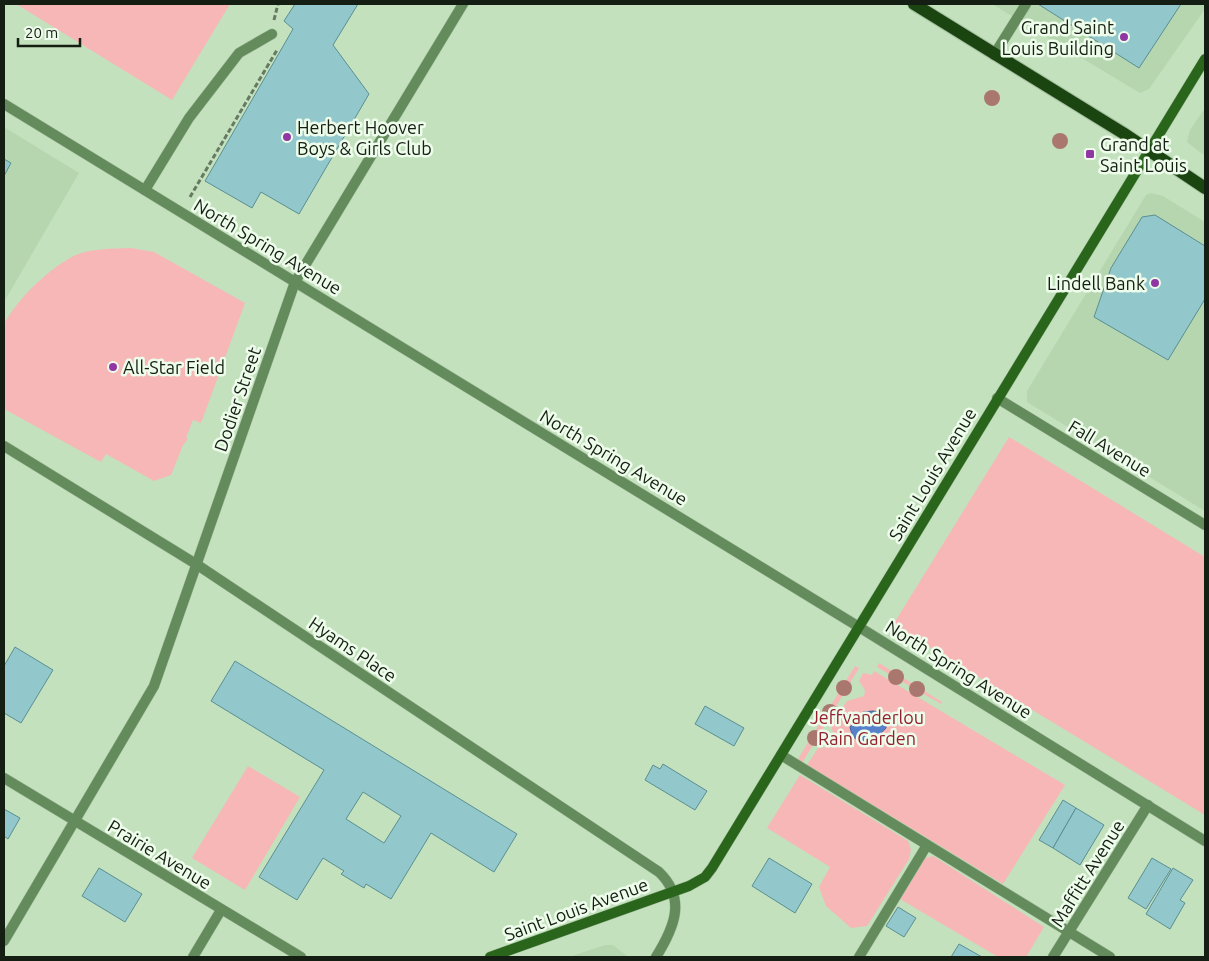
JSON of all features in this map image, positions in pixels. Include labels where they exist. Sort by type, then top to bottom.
[{"type":"main road","points":[[914,4],[1148,150],[1205,188]]},
{"type":"street","name":"Dodier Street","points":[[4,941],[76,822],[154,686],[295,282],[462,4]]},
{"type":"street","points":[[994,54],[1026,4]]},
{"type":"street","points":[[145,190],[189,118],[239,53],[272,34]]},
{"type":"street","name":"Saint Louis Avenue","points":[[490,957],[698,882],[712,868],[1205,59]]},
{"type":"street","name":"North Spring Avenue","points":[[4,104],[859,626],[1205,841]]},
{"type":"street","name":"Fall Avenue","points":[[997,398],[1205,526]]},
{"type":"street","name":"Hyams Place","points":[[4,446],[196,564],[645,862],[670,882],[673,891]]},
{"type":"street","points":[[781,755],[1110,957]]},
{"type":"street","name":"Prairie Avenue","points":[[4,778],[301,957]]},
{"type":"street","name":"Maffitt Avenue","points":[[1053,957],[1148,805]]},
{"type":"street","points":[[859,957],[927,845]]},
{"type":"street","name":"Saint Louis Avenue","points":[[656,957],[673,925],[675,911],[673,891]]},
{"type":"street","points":[[193,957],[221,910]]},
{"type":"path","points":[[190,197],[283,39],[272,34]]},
{"type":"shaded area","points":[[992,4],[1205,4],[1205,9],[1149,89],[1140,93]]},
{"type":"shaded area","points":[[1205,108],[1205,156],[1187,142],[1190,130]]},
{"type":"shaded area","points":[[4,127],[79,173],[4,302]]},
{"type":"shaded area","points":[[1151,193],[1163,196],[1205,222],[1205,511],[1027,402],[1027,391],[1146,195]]},
{"type":"shaded area","points":[[605,945],[613,945],[628,957],[569,957]]},
{"type":"green space","points":[[16,4],[230,4],[172,100]]},
{"type":"green space","name":"All-Star Field","points":[[131,248],[154,252],[245,303],[201,423],[193,420],[186,438],[188,439],[183,445],[171,475],[154,481],[106,454],[101,462],[4,409],[4,324],[24,296],[51,271],[76,255],[99,250]]},
{"type":"green space","points":[[1009,437],[1205,557],[1205,815],[893,625]]},
{"type":"green space","points":[[879,663],[942,702],[941,704],[877,667]]},
{"type":"green space","points":[[855,666],[859,668],[802,763],[798,759]]},
{"type":"green space","name":"Jeffvanderlou Rain Garden","points":[[874,671],[1065,785],[1003,884],[807,765],[818,748],[828,747],[833,733],[831,725],[847,701],[864,696],[865,690],[859,681],[863,673],[872,675]]},
{"type":"green space","points":[[248,766],[300,797],[245,890],[192,858]]},
{"type":"green space","points":[[800,775],[908,841],[911,850],[909,859],[867,926],[851,928],[826,906],[819,887],[830,867],[767,828]]},
{"type":"green space","points":[[933,856],[1044,927],[1026,957],[998,957],[900,899],[925,858]]},
{"type":"water","points":[[863,712],[881,712],[886,718],[886,728],[882,733],[866,742],[856,740],[850,727]]},
{"type":"building","name":"Herbert Hoover Boys & Girls Club","points":[[295,4],[358,4],[333,45],[369,94],[299,214],[261,192],[252,208],[205,181],[293,29],[284,21]]},
{"type":"building","name":"Grand Saint Louis Building","points":[[1038,4],[1181,4],[1139,68]]},
{"type":"building","points":[[4,159],[11,163],[4,176]]},
{"type":"building","name":"Lindell Bank","points":[[1155,215],[1205,246],[1205,299],[1168,360],[1094,317],[1111,268],[1142,217]]},
{"type":"building","points":[[15,647],[53,670],[21,723],[4,713],[4,666]]},
{"type":"building","points":[[235,661],[517,834],[494,872],[431,833],[391,899],[366,884],[364,888],[341,874],[344,871],[323,858],[297,900],[259,877],[324,770],[211,701]],"holes":[[[363,792],[401,816],[384,843],[346,819]]]},
{"type":"building","points":[[705,706],[744,728],[734,746],[695,724]]},
{"type":"building","points":[[663,764],[707,791],[695,810],[645,780],[653,765],[660,769]]},
{"type":"building","points":[[1063,800],[1076,808],[1053,848],[1039,840]]},
{"type":"building","points":[[1076,808],[1104,825],[1080,865],[1053,848]]},
{"type":"building","points":[[4,809],[20,818],[8,839],[4,836]]},
{"type":"building","points":[[769,858],[812,884],[795,913],[752,886]]},
{"type":"building","points":[[1152,858],[1171,869],[1146,909],[1128,898]]},
{"type":"building","points":[[99,868],[142,894],[125,922],[82,896]]},
{"type":"building","points":[[1173,868],[1193,880],[1180,900],[1185,903],[1170,929],[1146,914]]},
{"type":"building","points":[[898,907],[916,918],[904,937],[886,926]]},
{"type":"building","points":[[959,944],[982,957],[951,957]]},
{"type":"place","name":"Grand Saint Louis Building","points":[[1124,37]]},
{"type":"place","name":"Herbert Hoover Boys & Girls Club","points":[[287,137]]},
{"type":"place","name":"Grand at Saint Louis","points":[[1090,154]]},
{"type":"place","name":"Lindell Bank","points":[[1155,283]]},
{"type":"place","name":"All-Star Field","points":[[113,367]]}]
